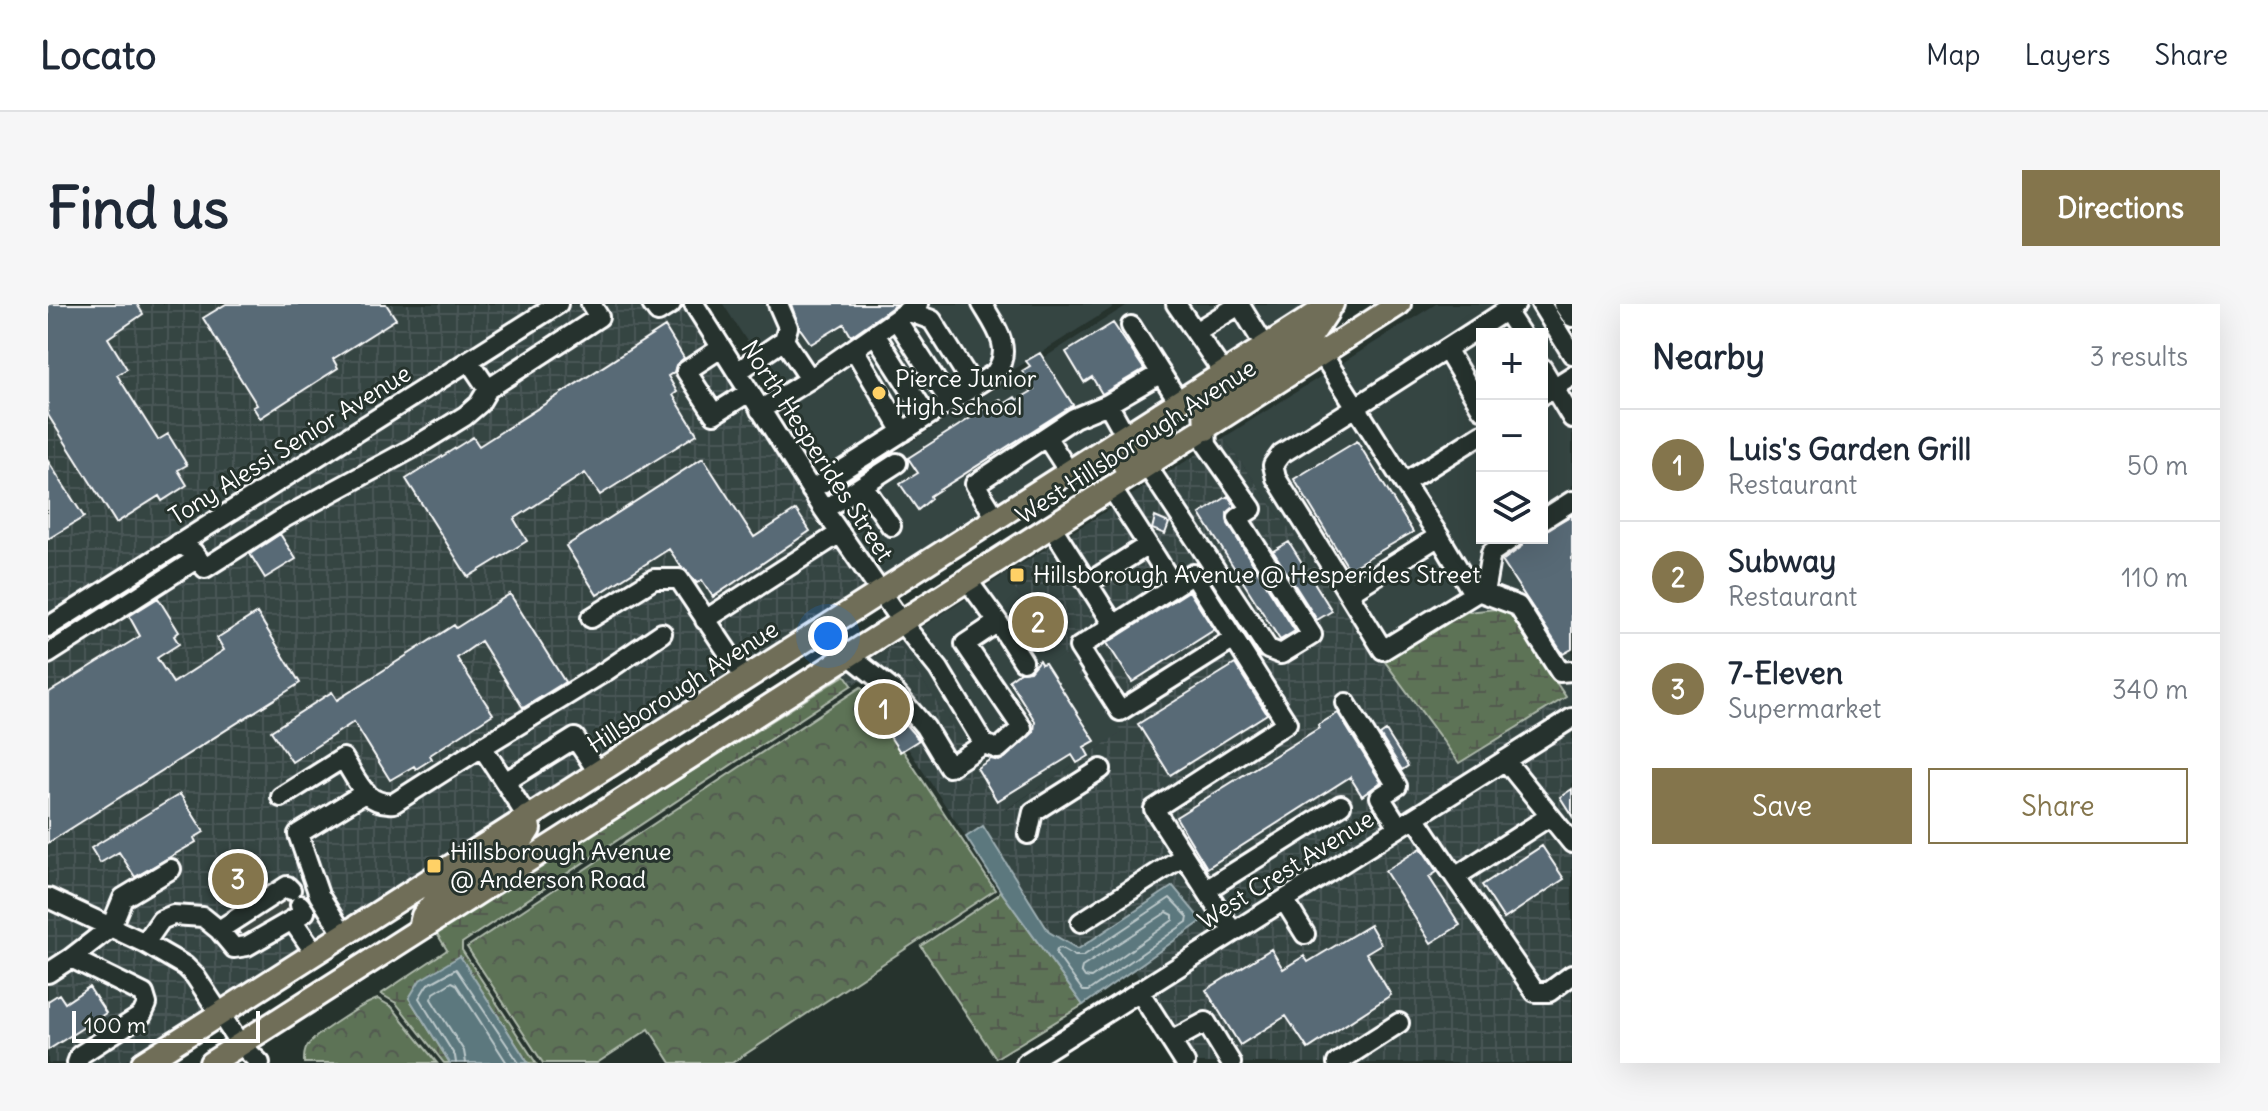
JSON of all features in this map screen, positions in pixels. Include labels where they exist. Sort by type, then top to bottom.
[{"type":"main road","name":"Hillsborough Avenue","points":[[143,1063],[1170,407],[1228,380],[1265,346],[1332,304]]},
{"type":"main road","points":[[1206,429],[1205,409],[1228,380],[1311,336],[1332,304]]},
{"type":"main road","points":[[1363,327],[1374,304]]},
{"type":"main road","name":"West Hillsborough Avenue","points":[[902,623],[1399,304]]},
{"type":"main road","points":[[1052,527],[1080,492],[1163,437],[1170,407]]},
{"type":"main road","points":[[211,1063],[241,1053],[420,929],[902,623]]},
{"type":"main road","points":[[420,929],[423,916],[433,903],[520,843],[529,829],[527,817]]},
{"type":"street","name":"Tony Alessi Senior Avenue","points":[[48,627],[558,304]]},
{"type":"street","points":[[179,543],[189,548],[205,568],[284,518],[413,448],[465,416],[479,404],[488,389],[599,317],[591,304]]},
{"type":"street","points":[[652,304],[658,312],[671,304]]},
{"type":"street","name":"North Hesperides Street","points":[[694,304],[824,510],[902,623],[935,664],[984,744]]},
{"type":"street","points":[[737,372],[784,340],[788,327],[778,304]]},
{"type":"street","points":[[811,490],[995,373],[1003,357],[1004,346],[982,304]]},
{"type":"street","points":[[1176,304],[1228,380]]},
{"type":"street","points":[[1185,304],[1195,319],[1197,331]]},
{"type":"street","points":[[1197,331],[1239,304],[1265,346]]},
{"type":"street","points":[[1541,304],[1572,354]]},
{"type":"street","points":[[1563,304],[1572,317]]},
{"type":"street","points":[[1504,544],[1491,553],[1482,592],[1383,650],[1276,478],[1273,465],[1281,454],[1511,307],[1519,328]]},
{"type":"street","points":[[907,311],[932,320],[974,387]]},
{"type":"street","points":[[760,410],[907,311]]},
{"type":"street","points":[[907,311],[950,402]]},
{"type":"street","points":[[1131,326],[1161,373],[1170,407]]},
{"type":"street","points":[[875,334],[927,416]]},
{"type":"street","points":[[784,340],[810,379]]},
{"type":"street","points":[[721,348],[686,371],[714,414],[749,392]]},
{"type":"street","points":[[854,349],[903,432]]},
{"type":"street","points":[[1446,349],[1477,400]]},
{"type":"street","points":[[1322,354],[1470,588],[1518,606],[1560,672],[1572,671]]},
{"type":"street","points":[[469,361],[488,389]]},
{"type":"street","points":[[996,518],[975,484],[1074,418],[1108,404],[1161,373]]},
{"type":"street","points":[[1548,391],[1572,376]]},
{"type":"street","points":[[1548,393],[1572,418]]},
{"type":"street","points":[[1108,404],[1126,436]]},
{"type":"street","points":[[1147,466],[1268,649],[1281,654],[1312,635],[1238,518],[1252,509],[1207,445],[1206,429]]},
{"type":"street","points":[[1047,438],[1069,472]]},
{"type":"street","points":[[1404,483],[1476,438]]},
{"type":"street","points":[[824,510],[897,463]]},
{"type":"street","points":[[863,485],[891,526]]},
{"type":"street","points":[[1112,489],[1174,586]]},
{"type":"street","points":[[1548,511],[1572,501]]},
{"type":"street","points":[[1052,527],[1114,625]]},
{"type":"street","points":[[705,620],[840,533]]},
{"type":"street","points":[[1348,593],[1439,536]]},
{"type":"street","points":[[1088,583],[1148,545]]},
{"type":"street","points":[[48,654],[198,558]]},
{"type":"street","points":[[1233,932],[1154,809],[1287,723],[1193,574],[1079,647],[1120,711],[1234,639]]},
{"type":"street","points":[[591,618],[654,579],[679,579],[745,678]]},
{"type":"street","points":[[968,581],[1023,661]]},
{"type":"street","points":[[935,664],[998,622]]},
{"type":"street","points":[[281,797],[343,758],[370,799],[381,804],[394,803],[662,633]]},
{"type":"street","points":[[850,656],[894,691],[925,727],[949,767],[984,744],[998,749],[1022,728],[965,644]]},
{"type":"street","points":[[1346,703],[1397,786],[1380,797],[1399,827]]},
{"type":"street","name":"West Crest Avenue","points":[[1026,1063],[1505,760],[1570,724]]},
{"type":"street","points":[[505,782],[575,738],[598,772]]},
{"type":"street","points":[[482,747],[527,817]]},
{"type":"street","points":[[1505,760],[1572,843]]},
{"type":"street","points":[[1028,834],[1033,812],[1101,769]]},
{"type":"street","points":[[344,935],[319,895],[298,834],[366,792]]},
{"type":"street","points":[[1206,890],[1341,805]]},
{"type":"street","points":[[1455,877],[1550,816]]},
{"type":"street","points":[[1415,817],[1535,992],[1549,992],[1572,975]]},
{"type":"street","points":[[1081,922],[1184,856]]},
{"type":"street","points":[[48,973],[111,927],[123,898],[171,869]]},
{"type":"street","points":[[48,898],[145,943],[185,966],[220,1013],[241,1053],[260,1063]]},
{"type":"street","points":[[1284,900],[1305,934]]},
{"type":"street","points":[[145,943],[161,920],[173,915],[203,917],[234,948],[247,946],[272,914]]},
{"type":"street","points":[[219,930],[272,914]]},
{"type":"street","points":[[272,914],[315,953]]},
{"type":"street","points":[[71,958],[144,994],[147,1004],[142,1015],[80,1055],[77,1063]]},
{"type":"street","points":[[1139,991],[1185,1063]]},
{"type":"street","points":[[1171,1041],[1206,1022],[1231,1063]]},
{"type":"street","points":[[1337,1063],[1399,1023]]},
{"type":"shaded area","points":[[48,304],[544,304],[48,618]]},
{"type":"shaded area","points":[[572,304],[686,304],[869,587],[219,1001],[200,972],[48,891],[48,635]]},
{"type":"shaded area","name":"Pierce Junior High School","points":[[723,304],[1118,304],[837,481]]},
{"type":"shaded area","points":[[1129,304],[1311,304],[880,579],[812,479],[840,487]]},
{"type":"shaded area","points":[[1436,304],[1572,304],[1572,705],[1563,699],[1565,697],[1506,608],[1383,659],[1223,438]]},
{"type":"shaded area","points":[[1223,438],[1459,763],[1563,699],[1572,705],[1572,709],[1141,981],[1134,969],[1202,922],[1173,886],[1079,949],[1049,932],[983,826],[966,837],[866,684],[859,681],[852,685],[845,675],[898,642],[1006,810],[1122,732],[1004,575]]},
{"type":"shaded area","points":[[1004,575],[1123,732],[1005,810],[898,642]]},
{"type":"shaded area","points":[[1572,726],[1572,832],[1515,762]]},
{"type":"shaded area","points":[[1504,769],[1572,853],[1572,1063],[1193,1063],[1149,994]]},
{"type":"shaded area","points":[[48,906],[121,939],[181,972],[208,1008],[122,1063],[48,1063]]},
{"type":"green space","points":[[1506,608],[1566,697],[1459,763],[1383,659],[1467,612]]},
{"type":"green space","points":[[845,675],[852,685],[462,943],[462,950],[536,1063],[528,1063],[460,957],[409,998],[450,1063],[444,1063],[396,1003],[381,994],[447,950],[436,932]]},
{"type":"green space","points":[[861,687],[995,890],[732,1063],[671,1063],[649,1029],[597,1063],[543,1063],[467,947]]},
{"type":"green space","points":[[1000,890],[1083,1005],[996,1058],[921,946],[998,895]]},
{"type":"green space","points":[[378,999],[392,1007],[437,1063],[304,1063],[306,1049],[313,1040],[341,1019]]},
{"type":"water","points":[[983,826],[1049,932],[1078,949],[1173,886],[1202,921],[1083,1005],[966,837]]},
{"type":"water","points":[[460,956],[528,1063],[450,1063],[409,998],[420,980]]},
{"type":"building","points":[[48,304],[137,304],[143,314],[108,338],[127,369],[117,375],[158,440],[168,434],[187,465],[178,470],[187,485],[162,501],[159,496],[116,523],[48,415]]},
{"type":"building","points":[[226,304],[386,304],[396,319],[333,359],[338,368],[260,418],[253,407],[257,405],[203,318]]},
{"type":"building","points":[[791,304],[897,304],[851,336],[844,324],[811,344],[799,327]]},
{"type":"building","points":[[1113,323],[1144,369],[1102,394],[1092,377],[1084,382],[1066,352]]},
{"type":"building","points":[[665,327],[684,358],[668,376],[677,392],[673,395],[697,434],[600,495],[585,473],[514,519],[527,541],[468,577],[406,479],[473,437],[479,446]]},
{"type":"building","points":[[1040,353],[1073,405],[930,496],[931,499],[918,510],[900,484],[918,473],[908,458],[1000,399],[1004,404],[1034,390],[1022,371],[1030,366],[1026,361]]},
{"type":"building","points":[[1357,441],[1413,532],[1349,569],[1294,479]]},
{"type":"building","points":[[703,458],[754,537],[796,510],[810,531],[713,597],[702,580],[697,583],[669,549],[597,595],[566,546]]},
{"type":"building","points":[[48,461],[84,517],[48,539]]},
{"type":"building","points":[[1228,496],[1235,506],[1227,513],[1228,524],[1295,631],[1280,640],[1200,514]]},
{"type":"building","points":[[1572,515],[1572,649],[1563,654],[1502,561],[1522,544],[1548,544],[1548,529]]},
{"type":"building","points":[[1155,517],[1169,523],[1165,534],[1152,529]]},
{"type":"building","points":[[280,534],[296,559],[265,578],[250,554]]},
{"type":"building","points":[[1289,542],[1332,611],[1317,620],[1273,551]]},
{"type":"building","points":[[1189,591],[1214,630],[1132,682],[1107,643]]},
{"type":"building","points":[[510,594],[565,682],[523,708],[481,641],[457,658],[493,714],[430,755],[432,759],[416,769],[414,766],[390,780],[354,722],[292,762],[271,731],[332,692],[337,700],[454,625],[456,628]]},
{"type":"building","points":[[158,598],[179,632],[174,636],[179,644],[157,658],[173,683],[224,650],[217,638],[257,613],[300,683],[48,843],[48,693],[140,636],[129,616]]},
{"type":"building","points":[[1044,601],[1057,620],[1032,637],[1019,617]]},
{"type":"building","points":[[1039,660],[1041,664],[1045,663],[1095,741],[1084,747],[1089,756],[1077,763],[1072,755],[997,801],[977,768],[991,759],[999,761],[1005,758],[1034,732],[1035,721],[1009,680],[1020,672],[1030,671]]},
{"type":"building","points":[[1235,664],[1267,714],[1170,775],[1138,724]]},
{"type":"building","points":[[885,701],[919,740],[900,752],[872,709]]},
{"type":"building","points":[[1338,713],[1381,782],[1362,796],[1350,777],[1207,868],[1176,817]]},
{"type":"building","points":[[1386,731],[1408,766],[1402,770],[1380,735]]},
{"type":"building","points":[[1572,789],[1572,816],[1560,797]]},
{"type":"building","points":[[180,794],[204,832],[194,838],[196,842],[135,877],[119,852],[100,863],[91,848]]},
{"type":"building","points":[[1542,846],[1564,879],[1504,919],[1482,885]]},
{"type":"building","points":[[1421,848],[1437,872],[1429,877],[1460,925],[1431,943],[1385,871]]},
{"type":"building","points":[[251,856],[265,877],[225,903],[211,882]]},
{"type":"building","points":[[286,901],[289,908],[243,934],[237,933]]},
{"type":"building","points":[[1370,925],[1381,944],[1366,953],[1391,995],[1308,1049],[1286,1016],[1240,1045],[1206,990],[1271,949],[1283,969],[1304,956],[1308,962]]},
{"type":"building","points":[[89,987],[106,1013],[48,1050],[48,1001],[59,994],[65,1003]]},
{"type":"tunnel","points":[[281,896],[291,911]]},
{"type":"tunnel","points":[[271,903],[280,918]]},
{"type":"tunnel","points":[[256,912],[266,927]]},
{"type":"tunnel","points":[[243,920],[253,935]]},
{"type":"place","name":"Pierce Junior High School","points":[[879,393]]},
{"type":"place","name":"Hillsborough Avenue @ Hesperides Street","points":[[1017,575]]},
{"type":"place","name":"Subway","points":[[1038,622]]},
{"type":"place","name":"Luis's Garden Grill","points":[[884,709]]},
{"type":"place","name":"Hillsborough Avenue @ Anderson Road","points":[[434,866]]},
{"type":"place","name":"7-Eleven","points":[[238,879]]}]
